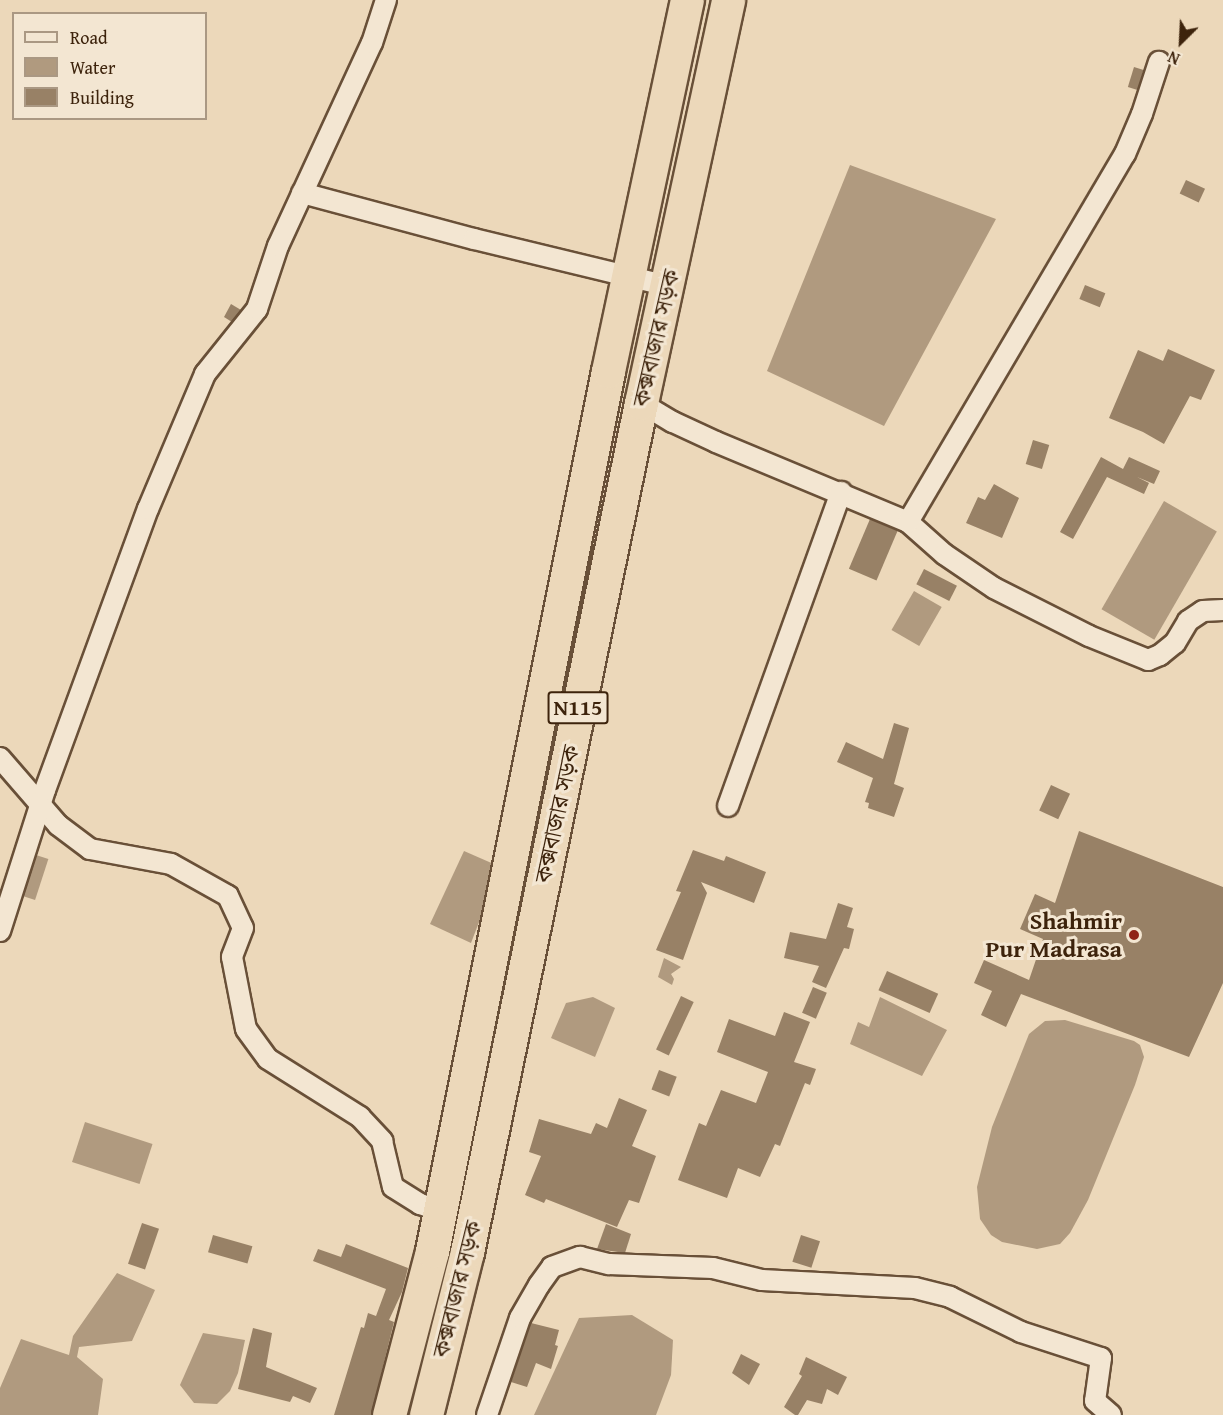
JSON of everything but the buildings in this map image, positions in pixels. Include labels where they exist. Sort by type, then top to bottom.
[{"type":"highway","name":"কক্সবাজার সড়ক","points":[[389,1415],[432,1251],[627,278],[687,0]]},
{"type":"highway","name":"কক্সবাজার সড়ক","points":[[434,1413],[641,403],[728,0]]},
{"type":"street","points":[[0,931],[41,803],[148,509],[205,374],[257,309],[278,246],[372,43],[386,0]]},
{"type":"street","points":[[908,522],[1125,154],[1142,114],[1159,62]]},
{"type":"street","points":[[302,193],[627,278],[668,286]]},
{"type":"street","points":[[641,403],[673,422],[716,442],[841,492],[908,522],[944,554],[994,588],[1089,636],[1148,660],[1160,655],[1175,643],[1188,621],[1203,611],[1223,610]]},
{"type":"street","points":[[728,806],[841,492]]},
{"type":"street","points":[[0,758],[58,825],[90,849],[171,864],[228,896],[243,928],[232,957],[246,1029],[268,1059],[360,1117],[382,1141],[393,1187],[420,1204],[440,1210]]},
{"type":"street","points":[[487,1415],[520,1318],[539,1285],[552,1267],[580,1257],[609,1264],[713,1268],[762,1280],[915,1288],[950,1297],[1020,1332],[1101,1358],[1095,1401],[1111,1415]]},
{"type":"water","points":[[850,165],[996,219],[884,426],[767,371]]},
{"type":"water","points":[[1164,501],[1217,532],[1154,640],[1102,609]]},
{"type":"water","points":[[914,591],[942,607],[919,646],[892,630]]},
{"type":"water","points":[[464,851],[496,865],[486,904],[471,943],[430,924]]},
{"type":"water","points":[[36,855],[48,859],[35,900],[23,896]]},
{"type":"water","points":[[664,958],[681,967],[671,974],[674,979],[672,985],[658,977]]},
{"type":"water","points":[[593,997],[615,1008],[595,1057],[551,1038],[566,1003]]},
{"type":"water","points":[[880,997],[947,1030],[922,1076],[850,1044],[858,1022],[869,1027]]},
{"type":"water","points":[[1065,1020],[1134,1041],[1140,1045],[1144,1057],[1135,1085],[1088,1200],[1070,1233],[1060,1244],[1037,1249],[1002,1242],[991,1235],[980,1219],[977,1187],[992,1127],[1029,1034],[1045,1021]]},
{"type":"water","points":[[85,1122],[153,1144],[140,1184],[72,1162]]},
{"type":"water","points":[[117,1273],[155,1290],[132,1341],[79,1347],[77,1357],[103,1379],[98,1415],[0,1415],[0,1388],[21,1339],[69,1355],[73,1336]]},
{"type":"water","points":[[632,1315],[673,1340],[671,1375],[656,1415],[534,1415],[579,1318]]},
{"type":"water","points":[[203,1333],[245,1340],[238,1373],[230,1391],[217,1404],[194,1403],[180,1385]]},
{"type":"place","name":"Shahmir Pur Madrasa","points":[[1134,935]]}]
